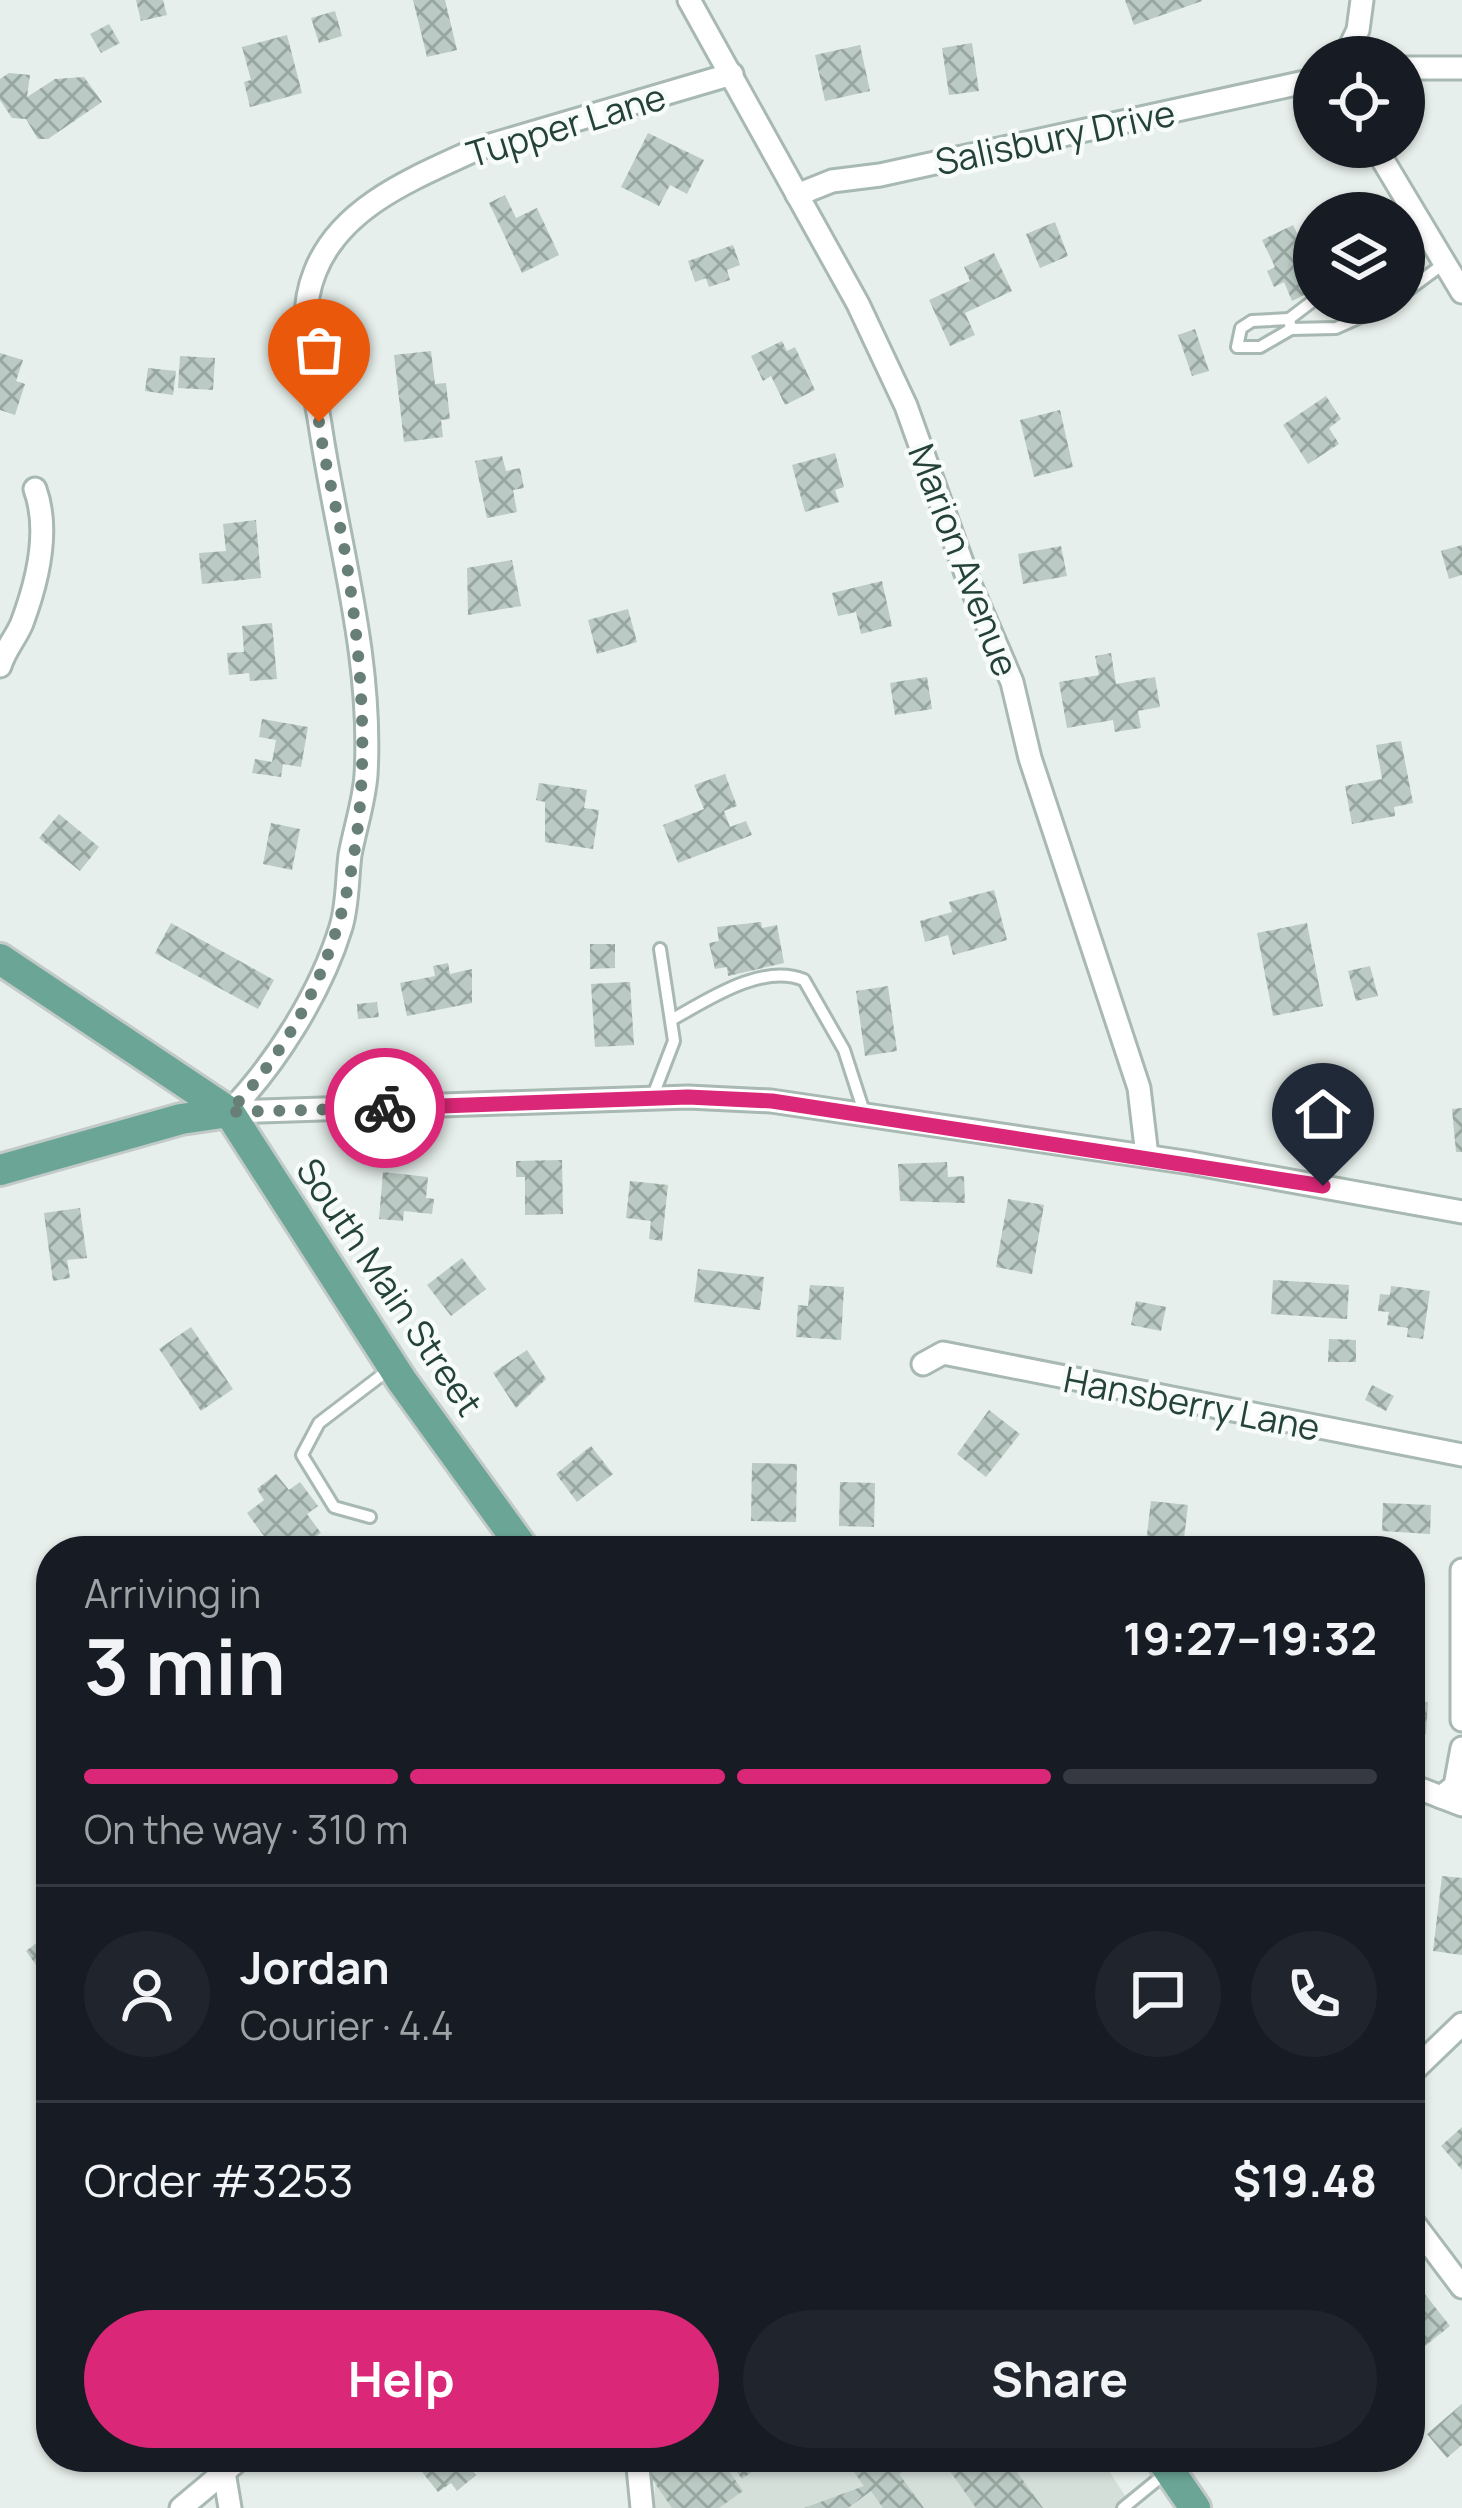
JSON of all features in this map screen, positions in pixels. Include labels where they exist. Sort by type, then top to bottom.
[{"type":"main road","name":"South Main Street","points":[[0,959],[229,1112],[393,1366],[514,1536]]},
{"type":"main road","points":[[0,1170],[181,1119],[229,1112]]},
{"type":"main road","points":[[1171,2472],[1195,2508]]},
{"type":"street","name":"Marion Avenue","points":[[688,0],[858,304],[906,406],[969,582],[1012,682],[1030,758],[1139,1088],[1147,1156]]},
{"type":"street","points":[[1355,36],[1362,0]]},
{"type":"street","points":[[1425,68],[1462,68]]},
{"type":"street","name":"Tupper Lane","points":[[229,1112],[265,1072],[317,982],[342,925],[366,776],[364,692],[347,561],[307,365],[314,273],[342,227],[364,208],[477,148],[732,74]]},
{"type":"street","name":"Salisbury Drive","points":[[797,195],[832,181],[1293,84]]},
{"type":"street","points":[[1388,168],[1462,292]]},
{"type":"street","points":[[0,666],[6,644],[21,626],[37,565],[43,517],[35,489]]},
{"type":"street","points":[[229,1112],[652,1098],[772,1101],[1147,1156],[1462,1212]]},
{"type":"street","name":"Hansberry Lane","points":[[923,1364],[943,1354],[1462,1456]]},
{"type":"street","points":[[1462,1570],[1462,1720]]},
{"type":"street","points":[[1452,1801],[1462,1748]]},
{"type":"street","points":[[1425,2060],[1462,2024]]},
{"type":"street","points":[[1425,2238],[1462,2288]]},
{"type":"street","points":[[181,2508],[212,2472]]},
{"type":"street","points":[[220,2472],[230,2508]]},
{"type":"street","points":[[638,2472],[641,2508]]},
{"type":"lane","points":[[1425,276],[1445,262]]},
{"type":"lane","points":[[1293,321],[1290,324],[1336,328],[1345,324]]},
{"type":"lane","points":[[652,1098],[674,1041],[660,949]]},
{"type":"lane","points":[[673,1019],[720,993],[776,975],[804,980],[844,1050],[865,1115]]},
{"type":"lane","points":[[370,1517],[334,1507],[302,1455],[319,1423],[393,1366]]},
{"type":"lane","points":[[1123,2508],[1157,2472]]},
{"type":"shaded area","points":[[657,2472],[1110,2472],[1133,2508],[653,2508]]},
{"type":"building","points":[[136,0],[163,0],[167,15],[141,21]]},
{"type":"building","points":[[413,0],[445,0],[457,50],[427,57]]},
{"type":"building","points":[[1125,0],[1201,0],[1202,1],[1134,25]]},
{"type":"building","points":[[335,11],[342,36],[319,43],[311,18]]},
{"type":"building","points":[[109,24],[120,43],[101,53],[90,34]]},
{"type":"building","points":[[287,35],[302,93],[250,107],[244,82],[251,80],[242,47]]},
{"type":"building","points":[[972,43],[979,91],[949,95],[942,48]]},
{"type":"building","points":[[860,45],[870,91],[825,101],[815,55]]},
{"type":"building","points":[[9,73],[30,75],[27,97],[55,79],[84,77],[102,102],[48,139],[38,139],[26,119],[12,118],[0,100],[0,79]]},
{"type":"building","points":[[648,133],[704,160],[687,194],[670,185],[659,206],[621,187]]},
{"type":"building","points":[[505,195],[516,218],[537,208],[559,255],[522,273],[489,203]]},
{"type":"building","points":[[1055,222],[1068,256],[1040,268],[1026,234]]},
{"type":"building","points":[[1293,225],[1293,300],[1284,282],[1274,287],[1267,271],[1275,267],[1262,240]]},
{"type":"building","points":[[733,245],[740,265],[727,270],[730,280],[709,287],[706,278],[695,282],[688,261]]},
{"type":"building","points":[[994,253],[1012,291],[965,313],[975,335],[950,346],[929,300],[970,281],[964,267]]},
{"type":"building","points":[[1195,329],[1209,371],[1192,376],[1178,335]]},
{"type":"building","points":[[782,341],[787,351],[795,347],[815,390],[785,405],[771,376],[763,381],[751,356]]},
{"type":"building","points":[[431,351],[435,384],[446,383],[450,419],[441,420],[443,437],[404,442],[394,355]]},
{"type":"building","points":[[0,353],[23,360],[16,381],[25,384],[15,415],[0,410]]},
{"type":"building","points":[[180,356],[215,358],[213,390],[178,388]]},
{"type":"building","points":[[148,368],[176,371],[173,395],[145,391]]},
{"type":"building","points":[[1326,396],[1341,419],[1329,428],[1339,444],[1308,464],[1283,425]]},
{"type":"building","points":[[1060,410],[1073,467],[1034,477],[1020,420]]},
{"type":"building","points":[[835,453],[844,487],[835,490],[839,502],[805,512],[792,465]]},
{"type":"building","points":[[502,456],[506,471],[520,468],[524,488],[513,490],[517,512],[487,518],[475,461]]},
{"type":"building","points":[[256,520],[261,578],[202,584],[199,553],[226,551],[223,524]]},
{"type":"building","points":[[1462,545],[1462,575],[1449,579],[1441,551]]},
{"type":"building","points":[[1061,546],[1067,576],[1023,584],[1018,554]]},
{"type":"building","points":[[512,560],[521,606],[468,615],[467,568]]},
{"type":"building","points":[[882,581],[892,626],[861,634],[856,612],[838,616],[832,593]]},
{"type":"building","points":[[628,609],[637,642],[597,654],[588,620]]},
{"type":"building","points":[[272,623],[277,679],[250,681],[249,673],[229,675],[227,653],[244,652],[242,626]]},
{"type":"building","points":[[1111,653],[1116,684],[1155,677],[1160,707],[1138,711],[1141,728],[1115,732],[1113,720],[1067,728],[1059,682],[1099,675],[1095,656]]},
{"type":"building","points":[[927,677],[932,709],[895,715],[890,683]]},
{"type":"building","points":[[262,719],[308,727],[301,767],[283,764],[281,777],[252,773],[255,759],[272,762],[276,740],[259,737]]},
{"type":"building","points":[[1401,741],[1413,803],[1394,807],[1395,816],[1352,824],[1345,786],[1382,779],[1376,745]]},
{"type":"building","points":[[725,774],[737,806],[724,811],[730,827],[746,821],[752,835],[678,863],[663,825],[704,809],[694,785]]},
{"type":"building","points":[[539,783],[587,790],[584,808],[599,810],[593,849],[545,842],[545,802],[536,800]]},
{"type":"building","points":[[59,814],[99,847],[80,871],[39,838]]},
{"type":"building","points":[[271,823],[300,829],[292,870],[263,864]]},
{"type":"building","points":[[994,890],[1007,940],[953,955],[948,935],[925,942],[920,921],[952,912],[949,902]]},
{"type":"building","points":[[761,922],[762,928],[777,925],[784,963],[728,976],[727,967],[715,969],[709,943],[719,941],[717,927]]},
{"type":"building","points":[[171,923],[274,980],[258,1009],[155,953]]},
{"type":"building","points":[[1307,923],[1323,1006],[1273,1016],[1257,933]]},
{"type":"building","points":[[590,944],[615,944],[615,968],[590,969]]},
{"type":"building","points":[[448,963],[450,974],[472,969],[472,1003],[407,1016],[400,983],[435,976],[433,966]]},
{"type":"building","points":[[1370,966],[1378,996],[1356,1001],[1348,971]]},
{"type":"building","points":[[630,982],[634,1045],[595,1047],[591,984]]},
{"type":"building","points":[[888,986],[897,1051],[865,1056],[856,991]]},
{"type":"building","points":[[377,1002],[379,1017],[358,1019],[357,1004]]},
{"type":"building","points":[[1462,1108],[1462,1152],[1456,1152],[1452,1109]]},
{"type":"building","points":[[562,1160],[563,1214],[525,1215],[525,1177],[516,1177],[516,1161]]},
{"type":"building","points":[[947,1162],[948,1177],[964,1176],[965,1203],[900,1201],[898,1164]]},
{"type":"building","points":[[383,1172],[428,1177],[426,1198],[434,1199],[432,1214],[404,1211],[403,1221],[379,1219]]},
{"type":"building","points":[[630,1181],[668,1185],[662,1241],[649,1239],[651,1221],[626,1218]]},
{"type":"building","points":[[1008,1199],[1044,1205],[1032,1274],[996,1267]]},
{"type":"building","points":[[80,1208],[87,1258],[67,1260],[70,1278],[53,1281],[44,1213]]},
{"type":"building","points":[[462,1258],[486,1289],[451,1316],[427,1285]]},
{"type":"building","points":[[698,1269],[764,1277],[760,1310],[694,1302]]},
{"type":"building","points":[[1273,1280],[1349,1285],[1347,1319],[1271,1314]]},
{"type":"building","points":[[810,1285],[844,1287],[841,1340],[796,1337],[798,1305],[808,1306]]},
{"type":"building","points":[[1391,1286],[1430,1291],[1423,1339],[1407,1337],[1408,1328],[1387,1325],[1389,1312],[1378,1311],[1380,1294],[1390,1295]]},
{"type":"building","points":[[1136,1301],[1166,1307],[1161,1331],[1131,1325]]},
{"type":"building","points":[[191,1327],[233,1389],[201,1411],[159,1349]]},
{"type":"building","points":[[1329,1339],[1356,1340],[1356,1362],[1328,1362]]},
{"type":"building","points":[[527,1350],[546,1379],[516,1408],[493,1373]]},
{"type":"building","points":[[1372,1385],[1394,1396],[1386,1411],[1365,1400]]},
{"type":"building","points":[[989,1410],[1020,1434],[986,1477],[957,1454]]},
{"type":"building","points":[[591,1446],[613,1474],[577,1502],[556,1474]]},
{"type":"building","points":[[752,1463],[797,1464],[796,1522],[751,1521]]},
{"type":"building","points":[[276,1474],[289,1490],[300,1482],[318,1506],[307,1514],[321,1533],[264,1536],[247,1513],[264,1500],[257,1489]]},
{"type":"building","points":[[840,1482],[875,1483],[874,1527],[839,1526]]},
{"type":"building","points":[[1151,1501],[1188,1505],[1184,1536],[1147,1536]]},
{"type":"building","points":[[1383,1503],[1431,1505],[1430,1534],[1382,1531]]},
{"type":"building","points":[[1442,1876],[1462,1878],[1462,1955],[1433,1951]]},
{"type":"building","points":[[36,1943],[36,1965],[26,1951]]},
{"type":"building","points":[[1462,2127],[1462,2170],[1441,2146]]},
{"type":"building","points":[[1425,2294],[1450,2326],[1425,2346]]},
{"type":"building","points":[[1462,2404],[1462,2445],[1447,2458],[1427,2434]]},
{"type":"building","points":[[422,2472],[476,2475],[457,2491],[451,2483],[438,2492]]},
{"type":"building","points":[[647,2472],[730,2472],[743,2491],[719,2508],[672,2508]]},
{"type":"building","points":[[854,2472],[902,2472],[924,2508],[883,2508],[871,2491],[848,2508],[804,2508],[864,2486]]},
{"type":"building","points":[[951,2472],[1017,2472],[1043,2508],[976,2508]]},
{"type":"way so far","points":[[319,422],[347,561],[362,671],[367,732],[363,802],[342,925],[317,982],[265,1072],[229,1112],[385,1108]]},
{"type":"route","points":[[385,1108],[688,1097],[772,1101],[1323,1186]]}]
